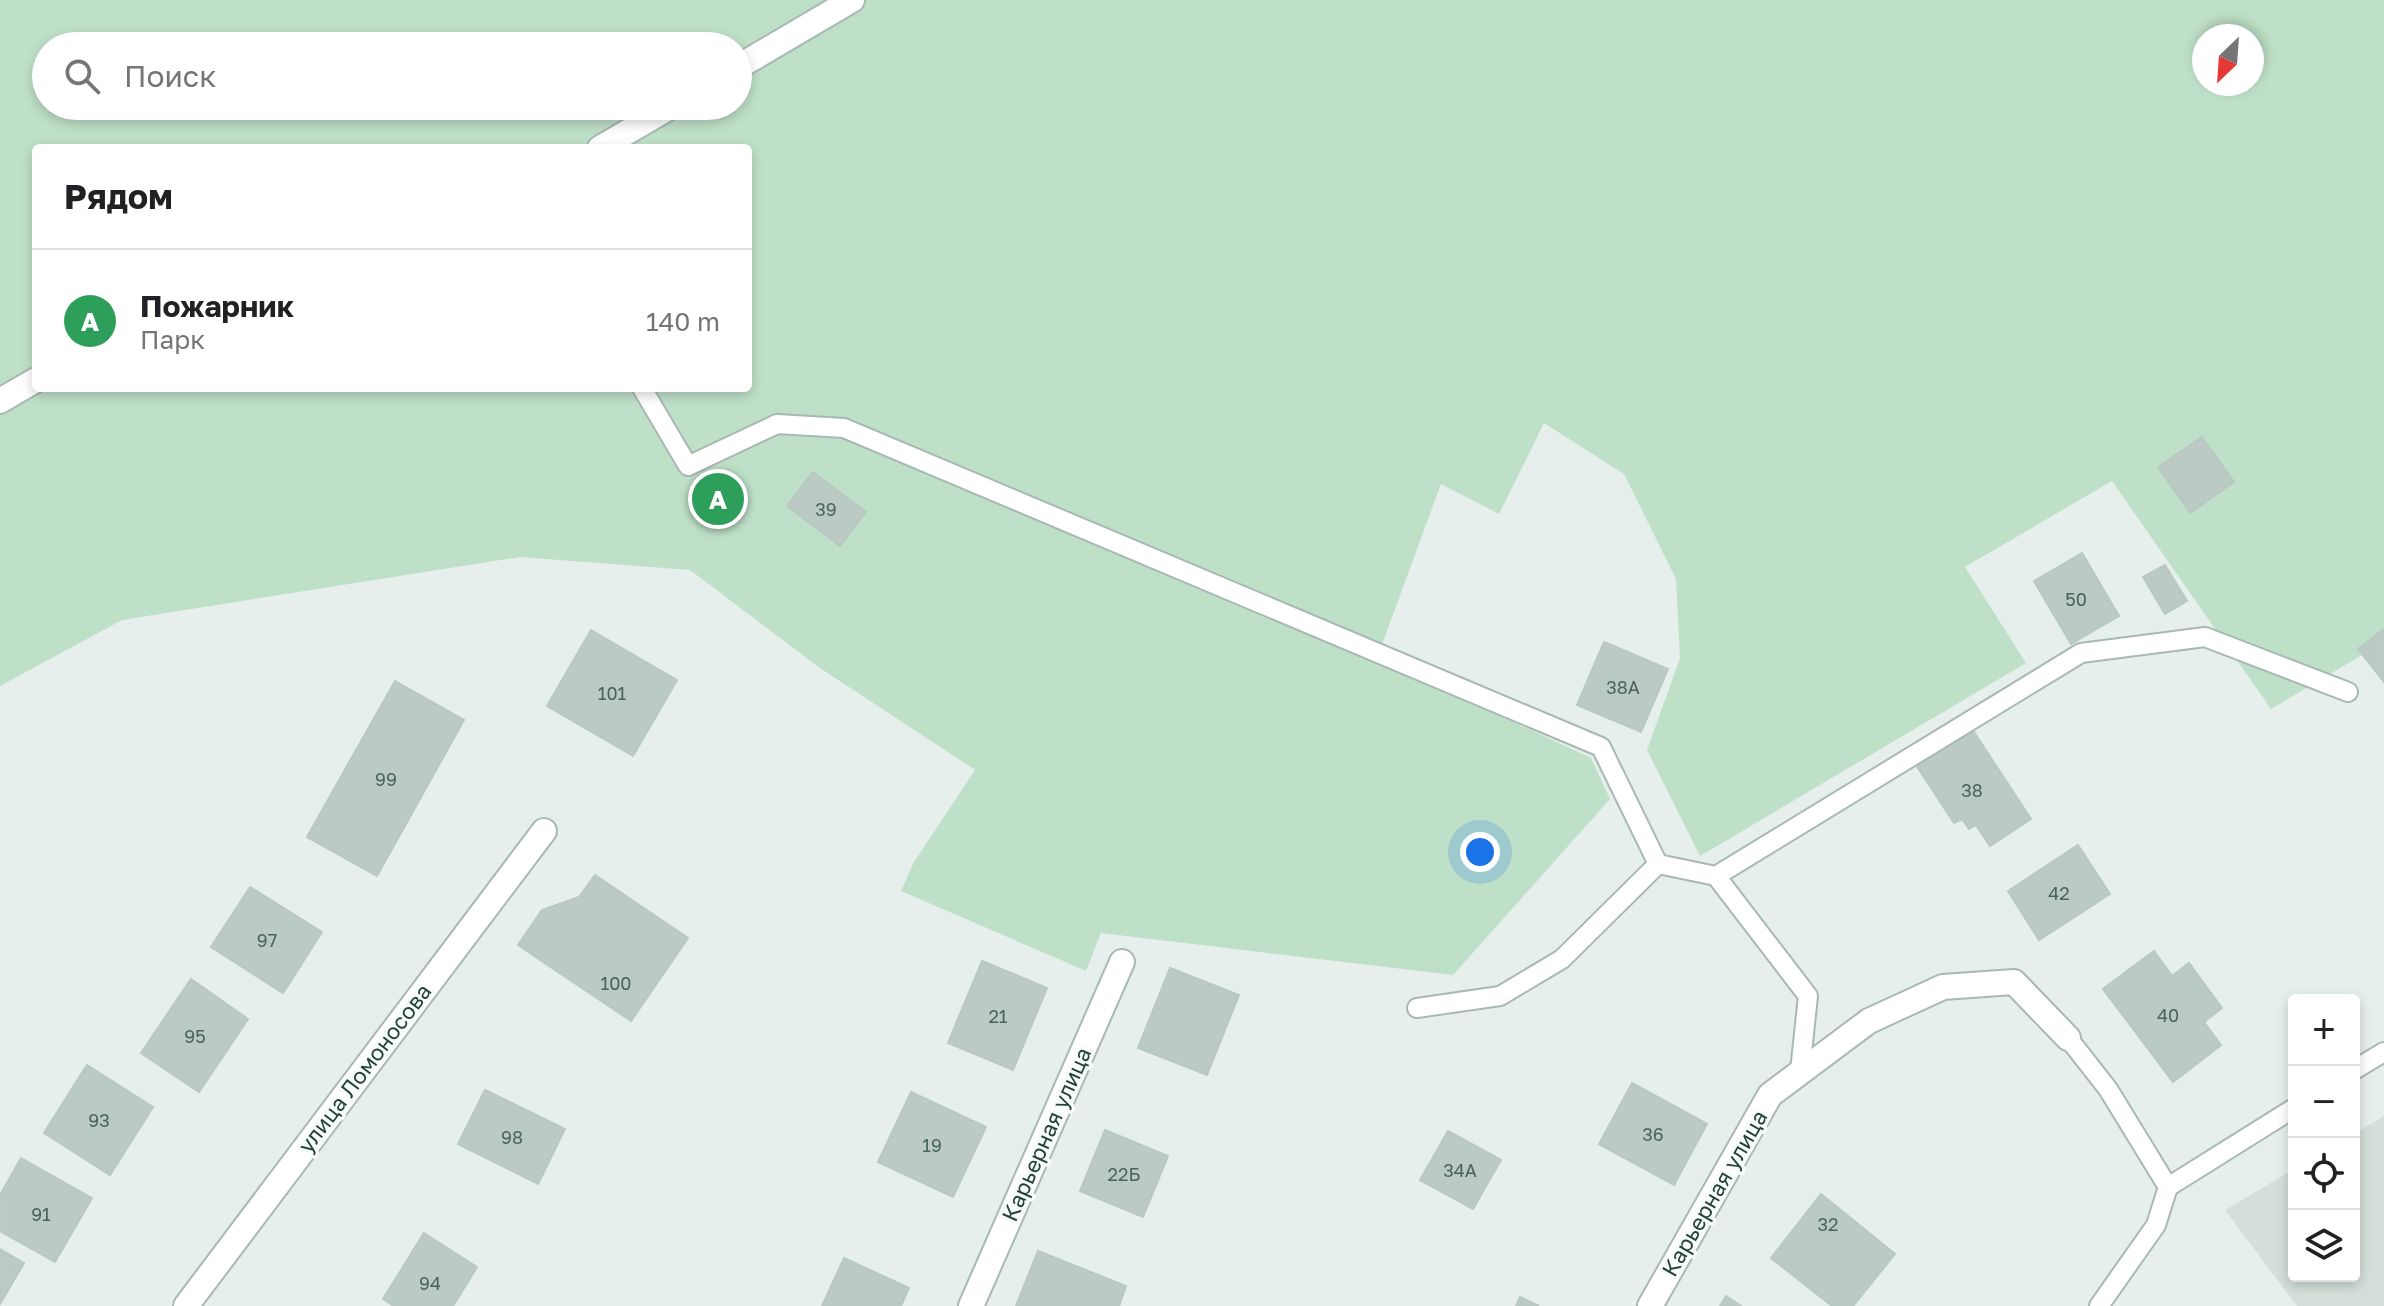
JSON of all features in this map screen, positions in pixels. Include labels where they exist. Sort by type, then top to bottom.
[{"type":"street","points":[[752,59],[852,0]]},
{"type":"street","points":[[607,144],[648,120]]},
{"type":"street","points":[[0,401],[32,382]]},
{"type":"street","name":"улица Ломоносова","points":[[186,1306],[544,831]]},
{"type":"street","name":"Карьерная улица","points":[[971,1306],[1122,962]]},
{"type":"street","name":"Карьерная улица","points":[[1650,1306],[1770,1095],[1869,1021],[1943,987],[2014,982],[2068,1038]]},
{"type":"lane","points":[[644,392],[688,466],[777,424],[844,428],[1601,747],[1658,864]]},
{"type":"lane","points":[[1716,876],[2081,653],[2205,637],[2348,692]]},
{"type":"lane","points":[[1658,864],[1716,876],[1808,996],[1800,1071]]},
{"type":"lane","points":[[1417,1008],[1500,996],[1562,959],[1658,864]]},
{"type":"lane","points":[[2068,1038],[2108,1089],[2168,1187]]},
{"type":"lane","points":[[2360,1066],[2384,1052]]},
{"type":"lane","points":[[2099,1306],[2156,1225],[2168,1187],[2288,1112]]},
{"type":"shaded area","points":[[2384,1116],[2384,1306],[2297,1306],[2225,1210],[2288,1173],[2288,1282],[2360,1282],[2360,1130]]},
{"type":"green space","points":[[0,0],[2384,0],[2384,642],[2271,709],[2112,481],[1965,567],[2026,663],[1700,856],[1647,750],[1680,658],[1676,579],[1624,474],[1544,423],[1499,514],[1441,484],[1377,658],[1591,758],[1610,799],[1453,975],[1101,933],[1086,971],[901,891],[914,862],[975,770],[820,668],[690,570],[520,557],[122,620],[0,686]]},
{"type":"building","points":[[2202,437],[2234,482],[2190,513],[2158,467]]},
{"type":"building","points":[[813,472],[866,512],[840,546],[787,506]]},
{"type":"building","points":[[2082,553],[2119,616],[2071,644],[2034,581]]},
{"type":"building","points":[[2165,565],[2187,601],[2165,614],[2143,577]]},
{"type":"building","points":[[2384,629],[2384,682],[2358,649]]},
{"type":"building","points":[[591,630],[677,680],[633,756],[547,706]]},
{"type":"building","points":[[1604,642],[1668,669],[1641,732],[1577,705]]},
{"type":"building","points":[[395,681],[464,720],[377,876],[307,837]]},
{"type":"building","points":[[1970,726],[2031,819],[1990,846],[1976,825],[1969,829],[1962,819],[1954,823],[1914,762]]},
{"type":"building","points":[[2078,845],[2110,894],[2039,940],[2008,891]]},
{"type":"building","points":[[595,875],[688,938],[631,1021],[518,945],[542,910],[579,897]]},
{"type":"building","points":[[250,887],[322,932],[283,993],[211,947]]},
{"type":"building","points":[[2154,951],[2172,976],[2189,963],[2222,1008],[2204,1022],[2221,1045],[2173,1082],[2103,989]]},
{"type":"building","points":[[982,961],[1047,988],[1013,1070],[948,1043]]},
{"type":"building","points":[[1170,968],[1239,995],[1207,1075],[1138,1048]]},
{"type":"building","points":[[191,979],[248,1019],[199,1092],[141,1053]]},
{"type":"building","points":[[87,1065],[153,1107],[110,1175],[44,1133]]},
{"type":"building","points":[[1632,1083],[1707,1124],[1674,1185],[1599,1144]]},
{"type":"building","points":[[485,1090],[565,1129],[538,1184],[458,1144]]},
{"type":"building","points":[[911,1092],[986,1127],[953,1197],[878,1162]]},
{"type":"building","points":[[1105,1130],[1168,1156],[1143,1217],[1080,1191]]},
{"type":"building","points":[[1448,1131],[1501,1160],[1473,1209],[1420,1180]]},
{"type":"building","points":[[21,1158],[92,1198],[55,1262],[0,1231],[0,1195]]},
{"type":"building","points":[[1821,1194],[1895,1254],[1853,1306],[1832,1306],[1771,1258]]},
{"type":"building","points":[[424,1233],[477,1267],[453,1306],[394,1306],[383,1299]]},
{"type":"building","points":[[0,1249],[24,1263],[0,1304]]},
{"type":"building","points":[[1038,1251],[1126,1286],[1119,1306],[1016,1306]]},
{"type":"building","points":[[844,1258],[909,1288],[901,1306],[822,1306]]},
{"type":"building","points":[[1726,1296],[1741,1306],[1720,1306]]},
{"type":"building","points":[[1520,1297],[1539,1306],[1516,1306]]},
{"type":"place","name":"Пожарник","points":[[718,499]]}]
